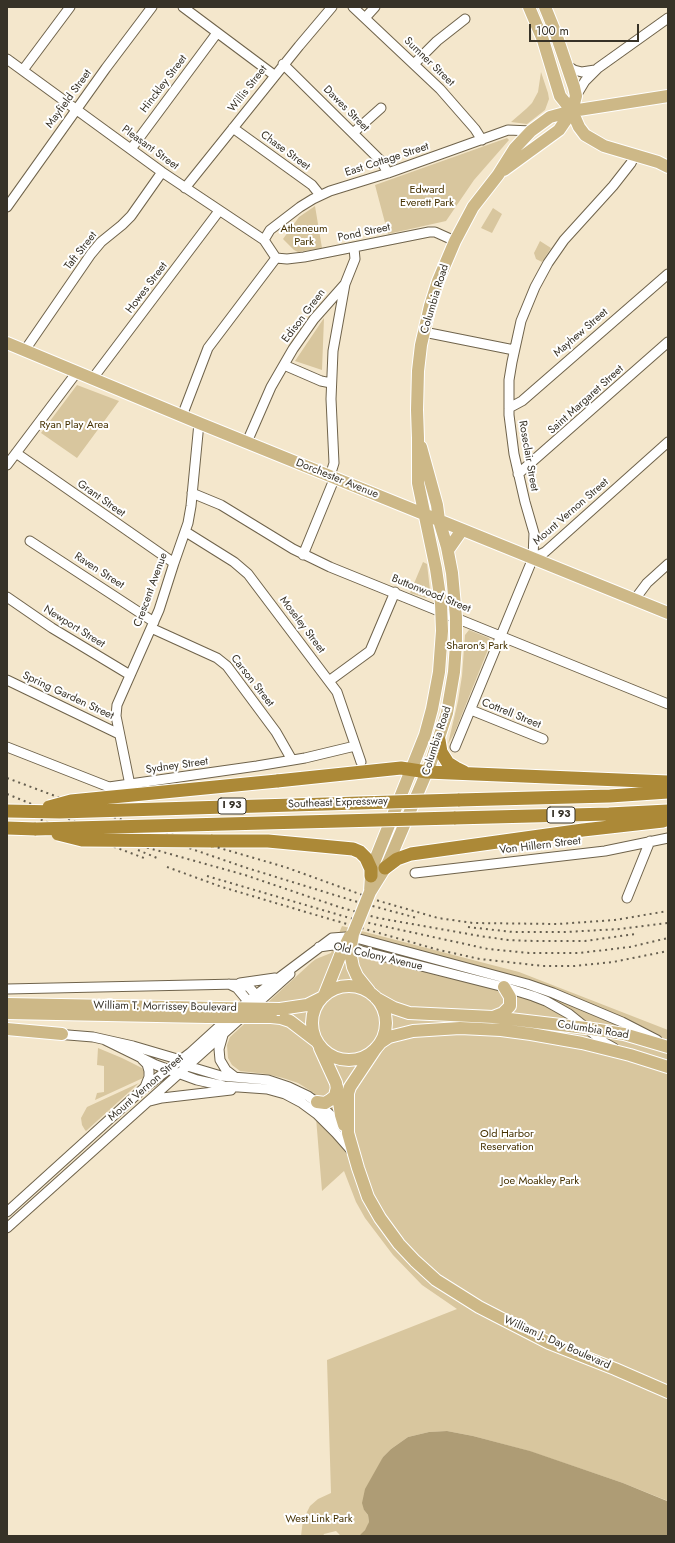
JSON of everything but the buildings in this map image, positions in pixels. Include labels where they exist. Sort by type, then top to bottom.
[{"type":"highway","points":[[439,740],[441,752],[448,763],[456,768],[472,773]]},
{"type":"highway","points":[[33,812],[72,801],[401,768],[427,772],[668,782]]},
{"type":"highway","name":"Southeast Expressway","points":[[7,811],[33,812],[610,796],[668,792]]},
{"type":"highway","name":"Southeast Expressway","points":[[7,828],[36,829],[615,814],[668,811]]},
{"type":"highway","points":[[385,868],[397,859],[415,853],[583,830],[663,821],[668,819]]},
{"type":"highway","points":[[36,829],[82,840],[251,840],[357,850],[368,860],[371,869],[371,876]]},
{"type":"main road","points":[[529,7],[542,40],[560,96],[572,111],[579,127],[590,139],[609,148],[658,162],[668,167]]},
{"type":"main road","points":[[544,7],[576,96]]},
{"type":"main road","name":"Columbia Road","points":[[498,175],[559,130],[572,111],[576,96]]},
{"type":"main road","points":[[572,111],[668,96]]},
{"type":"main road","name":"Columbia Road","points":[[370,892],[371,876],[378,854],[427,727],[436,692],[440,658],[442,611],[436,568],[423,514],[417,475],[418,371],[424,332],[436,287],[455,241],[479,199],[498,175],[515,148],[531,131],[550,117],[572,111]]},
{"type":"main road","name":"Dorchester Avenue","points":[[7,343],[198,423],[668,613]]},
{"type":"main road","name":"Columbia Road","points":[[323,997],[346,956],[354,930],[370,892],[385,868],[427,772],[447,713],[452,686],[456,644],[456,617],[452,573],[448,550],[439,520],[431,482],[418,438]]},
{"type":"main road","points":[[448,550],[462,530]]},
{"type":"main road","name":"Columbia Road","points":[[346,956],[353,966],[357,976],[374,996],[394,1008],[409,1014],[493,1017],[586,1028],[624,1034],[668,1047]]},
{"type":"main road","points":[[347,986],[358,987],[374,996],[382,1007],[385,1020],[385,1030],[378,1045],[369,1054],[361,1058],[344,1060],[330,1055],[317,1042],[313,1033],[312,1018],[315,1007],[323,997],[333,989],[347,986]]},
{"type":"main road","points":[[493,1017],[503,1013],[510,1006],[510,996],[504,987]]},
{"type":"main road","name":"William T. Morrissey Boulevard","points":[[7,1004],[280,1008],[308,1005],[323,997]]},
{"type":"main road","name":"William T. Morrissey Boulevard","points":[[7,1013],[271,1017],[290,1021],[317,1042]]},
{"type":"main road","points":[[7,1029],[62,1034]]},
{"type":"main road","name":"Columbia Road","points":[[378,1045],[389,1037],[413,1031],[478,1029],[518,1032],[555,1038],[630,1055]]},
{"type":"main road","name":"William J. Day Boulevard","points":[[317,1042],[337,1086],[341,1115],[366,1191],[380,1218],[407,1253],[439,1283],[479,1307],[530,1334],[668,1392]]},
{"type":"main road","name":"William J. Day Boulevard","points":[[348,1133],[348,1094],[350,1087],[378,1045]]},
{"type":"main road","name":"Old Colony Avenue","points":[[630,1055],[668,1067]]},
{"type":"main road","points":[[317,1102],[324,1103],[332,1099],[337,1086]]},
{"type":"street","points":[[23,70],[70,7]]},
{"type":"street","name":"Mayfield Street","points":[[7,207],[152,7]]},
{"type":"street","points":[[183,7],[274,75]]},
{"type":"street","name":"Willis Street","points":[[185,188],[274,75],[332,7]]},
{"type":"street","name":"Sumner Street","points":[[353,7],[445,95],[475,129],[482,140]]},
{"type":"street","points":[[365,18],[375,7]]},
{"type":"street","points":[[576,96],[582,85],[598,68],[668,18]]},
{"type":"street","points":[[414,64],[437,41],[465,19]]},
{"type":"street","name":"Hinckley Street","points":[[130,149],[217,33]]},
{"type":"street","name":"Pleasant Street","points":[[7,58],[162,172],[264,240],[276,258]]},
{"type":"street","name":"Dawes Street","points":[[283,64],[383,164],[388,173]]},
{"type":"street","points":[[566,65],[574,70],[582,72],[589,72],[598,68]]},
{"type":"street","points":[[353,133],[381,108]]},
{"type":"street","name":"Chase Street","points":[[233,128],[312,185],[320,195]]},
{"type":"street","name":"East Cottage Street","points":[[264,240],[270,230],[300,207],[320,195],[511,130],[522,132],[531,131]]},
{"type":"street","name":"Roseclair Street","points":[[533,558],[534,533],[524,502],[518,474],[512,442],[509,408],[510,380],[514,350],[521,321],[534,287],[548,263],[564,240],[614,186],[635,155]]},
{"type":"street","name":"Taft Street","points":[[25,350],[91,254],[101,242],[131,216],[162,172]]},
{"type":"street","name":"Howes Street","points":[[93,378],[219,211]]},
{"type":"street","name":"Pond Street","points":[[276,258],[300,258],[429,232],[435,232],[455,241]]},
{"type":"street","name":"Edison Green","points":[[303,554],[333,477],[334,463],[331,382],[336,332],[345,284],[355,259],[354,248]]},
{"type":"street","points":[[182,416],[208,348],[276,258]]},
{"type":"street","name":"Mayhew Street","points":[[509,408],[522,401],[668,274]]},
{"type":"street","name":"Edison Green","points":[[247,442],[271,387],[284,365],[314,319],[345,284]]},
{"type":"street","points":[[424,332],[514,350]]},
{"type":"street","name":"Saint Margaret Street","points":[[518,474],[539,458],[668,342]]},
{"type":"street","points":[[284,365],[321,381],[331,382]]},
{"type":"street","points":[[7,465],[77,372]]},
{"type":"street","name":"Crescent Avenue","points":[[130,785],[116,716],[117,705],[153,625],[186,532],[190,514],[198,423]]},
{"type":"street","name":"Mount Vernon Street","points":[[456,748],[533,558],[545,552],[668,442]]},
{"type":"street","name":"Grant Street","points":[[16,453],[174,563]]},
{"type":"street","name":"Buttonwood Street","points":[[192,493],[221,505],[303,554],[330,567],[442,611],[668,704]]},
{"type":"street","name":"Moseley Street","points":[[186,532],[234,562],[248,574],[330,681],[337,692],[361,762]]},
{"type":"street","name":"Raven Street","points":[[30,541],[153,625]]},
{"type":"street","points":[[635,600],[647,583],[668,564]]},
{"type":"street","points":[[330,681],[370,651],[395,592]]},
{"type":"street","name":"Newport Street","points":[[7,597],[52,628],[130,675]]},
{"type":"street","name":"Carson Street","points":[[153,625],[217,658],[227,666],[276,732],[292,760]]},
{"type":"street","name":"Spring Garden Street","points":[[7,680],[119,734]]},
{"type":"street","name":"Cottrell Street","points":[[471,710],[543,739]]},
{"type":"street","name":"Sydney Street","points":[[7,747],[109,787],[292,760],[355,746]]},
{"type":"street","name":"Von Hillern Street","points":[[415,873],[605,851],[668,838]]},
{"type":"street","points":[[627,898],[650,841]]},
{"type":"street","name":"Old Colony Avenue","points":[[318,948],[336,937],[356,938],[527,984],[637,1029],[668,1047]]},
{"type":"street","name":"Old Colony Avenue","points":[[318,948],[333,945],[342,946],[504,987],[546,1001],[569,1014],[605,1043],[630,1055]]},
{"type":"street","name":"Mount Vernon Street","points":[[259,998],[280,976],[299,964],[318,948]]},
{"type":"street","name":"Mount Vernon Street","points":[[7,1212],[144,1088],[251,1004],[286,979],[299,964]]},
{"type":"street","points":[[229,984],[266,980],[280,976]]},
{"type":"street","name":"William T. Morrissey Boulevard","points":[[7,989],[229,984],[246,986],[259,998]]},
{"type":"street","name":"William T. Morrissey Boulevard","points":[[229,984],[237,988],[251,1004]]},
{"type":"street","name":"Mount Vernon Street","points":[[7,1228],[142,1106],[197,1059],[223,1035],[251,1004]]},
{"type":"street","points":[[7,1035],[62,1034],[105,1040],[181,1060],[190,1061],[197,1059]]},
{"type":"street","points":[[223,1035],[219,1051],[221,1062],[228,1072],[238,1078]]},
{"type":"street","points":[[105,1040],[168,1070]]},
{"type":"street","points":[[141,1058],[149,1071],[149,1080],[144,1088]]},
{"type":"street","name":"William J. Day Boulevard","points":[[168,1070],[178,1065],[189,1066],[221,1076],[280,1083],[299,1091],[317,1102],[337,1120],[348,1133]]},
{"type":"street","name":"William J. Day Boulevard","points":[[168,1070],[220,1085],[256,1088],[285,1094],[310,1108],[336,1133],[354,1155]]},
{"type":"street","points":[[142,1106],[152,1100],[162,1098],[256,1088]]},
{"type":"green space","points":[[541,72],[549,99],[545,110],[527,124],[511,122],[532,103],[538,92]]},
{"type":"green space","name":"Edward Everett Park","points":[[507,138],[509,140],[474,180],[446,221],[388,234],[375,185]]},
{"type":"green space","name":"Atheneum Park","points":[[315,206],[322,248],[298,252],[283,239],[299,217]]},
{"type":"green space","points":[[493,208],[502,214],[492,233],[481,228]]},
{"type":"green space","points":[[540,241],[551,248],[542,262],[536,259],[534,253]]},
{"type":"green space","points":[[324,318],[322,370],[295,361]]},
{"type":"green space","name":"Ryan Play Area","points":[[77,385],[119,401],[77,458],[41,433]]},
{"type":"green space","points":[[423,562],[427,564],[430,590],[429,595],[426,598],[410,593]]},
{"type":"green space","name":"Sharon's Park","points":[[469,630],[489,638],[491,642],[454,734],[448,744],[462,676],[465,635]]},
{"type":"green space","name":"Old Harbor Reservation","points":[[342,926],[519,972],[668,1030],[668,1501],[623,1483],[529,1451],[473,1436],[447,1431],[429,1432],[408,1437],[391,1449],[383,1457],[364,1510],[368,1515],[369,1522],[362,1534],[359,1536],[341,1536],[336,1531],[324,1534],[323,1536],[301,1536],[303,1520],[310,1506],[318,1499],[331,1493],[327,1360],[457,1309],[422,1285],[393,1255],[365,1218],[356,1202],[344,1171],[322,1191],[314,1093],[298,1083],[283,1078],[266,1074],[240,1071],[232,1065],[228,1058],[227,1045],[230,1037],[312,962],[331,953]]},
{"type":"green space","points":[[98,1048],[142,1068],[144,1072],[143,1078],[95,1100],[97,1093],[104,1092],[104,1066],[97,1065]]},
{"type":"green space","points":[[139,1083],[86,1131],[85,1130],[82,1125],[81,1118],[87,1107]]},
{"type":"shaded area","points":[[447,1431],[473,1436],[530,1451],[623,1483],[667,1501],[668,1536],[359,1536],[365,1530],[369,1522],[368,1515],[364,1510],[362,1503],[365,1489],[383,1457],[391,1449],[408,1437],[429,1432]]},
{"type":"railway","points":[[7,778],[106,815],[285,867],[379,901],[438,918],[473,923],[558,924],[615,920],[668,911]]},
{"type":"railway","points":[[7,794],[120,840],[245,875],[339,907],[378,918],[508,940],[585,941],[635,934]]},
{"type":"railway","points":[[7,807],[144,858]]},
{"type":"railway","points":[[110,821],[247,868],[354,901],[417,918]]},
{"type":"railway","points":[[138,850],[157,858]]},
{"type":"railway","points":[[167,867],[222,887],[326,918],[439,950],[480,959],[543,966],[574,966],[613,962],[668,951]]},
{"type":"railway","points":[[207,876],[360,921],[488,949],[529,953],[579,953],[630,947],[668,938]]},
{"type":"railway","points":[[468,927],[513,932],[565,932],[620,929],[668,923]]},
{"type":"park label","name":"Joe Moakley Park","points":[[540,1181]]},
{"type":"park label","name":"West Link Park","points":[[319,1519]]}]
